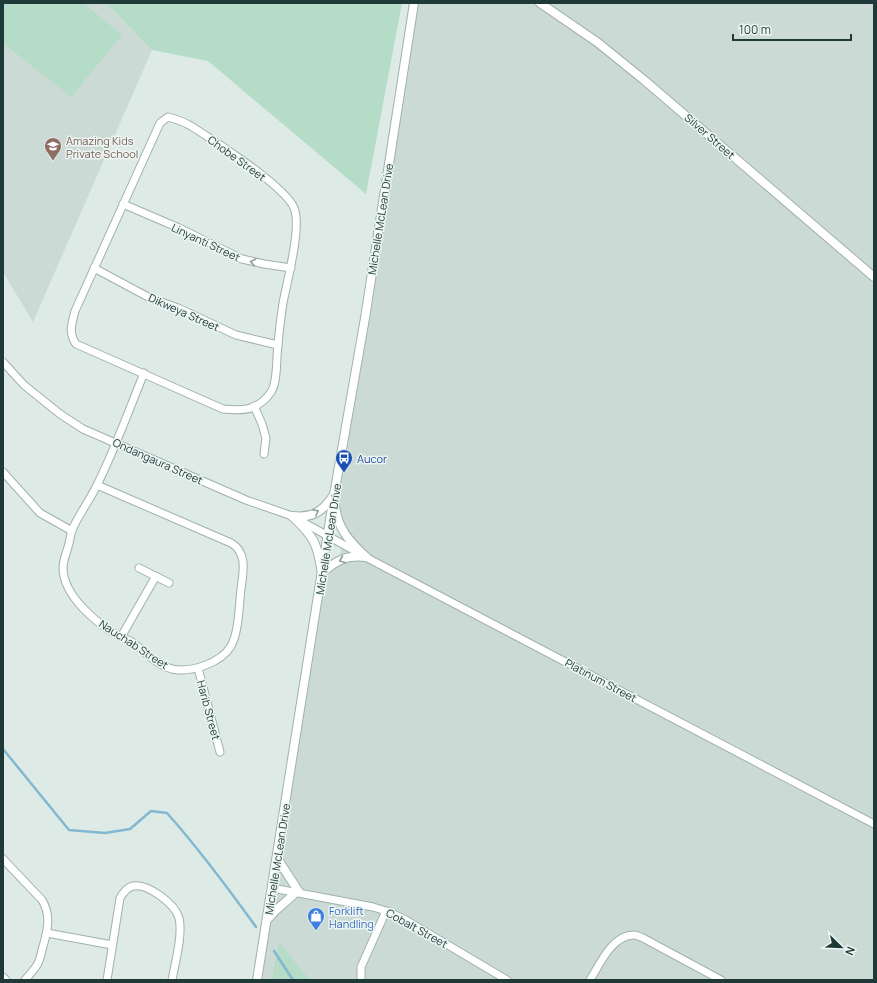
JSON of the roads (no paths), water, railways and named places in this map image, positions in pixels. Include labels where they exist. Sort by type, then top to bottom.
[{"type":"street","name":"Michelle McLean Drive","points":[[257,980],[334,495],[365,318],[414,3]]},
{"type":"street","name":"Silver Street","points":[[540,3],[597,42],[644,80],[874,277]]},
{"type":"street","name":"Chobe Street","points":[[168,117],[190,125],[240,158],[278,188],[288,198],[294,207],[297,220],[291,268],[283,303],[274,386],[271,393],[254,406],[247,410],[223,409],[76,344],[71,337],[71,326],[75,311],[123,204],[160,123],[168,117]]},
{"type":"street","name":"Linyanti Street","points":[[123,204],[179,228],[242,259],[291,268]]},
{"type":"street","name":"Dikweya Street","points":[[94,268],[150,298],[183,311],[230,333],[278,345]]},
{"type":"street","name":"Ondangaura Street","points":[[3,362],[24,385],[60,414],[83,429],[246,500],[292,516],[328,535]]},
{"type":"street","points":[[116,443],[144,373]]},
{"type":"street","points":[[254,406],[266,438],[264,454]]},
{"type":"street","name":"Nauchab Street","points":[[97,485],[231,543],[235,545],[242,554],[244,569],[236,635],[229,650],[222,656],[198,668],[173,669],[163,665],[130,641],[121,637],[97,621],[86,612],[69,590],[63,568],[72,531],[97,485],[116,443]]},
{"type":"street","points":[[3,472],[40,513],[72,531]]},
{"type":"street","points":[[292,516],[303,517],[320,511],[327,505],[334,495]]},
{"type":"street","points":[[334,495],[336,513],[344,535],[366,557]]},
{"type":"street","points":[[292,516],[308,531],[314,540],[319,553],[322,573]]},
{"type":"street","name":"Platinum Street","points":[[328,535],[366,557],[874,824]]},
{"type":"street","points":[[322,573],[334,563],[345,558],[355,556],[366,557]]},
{"type":"street","points":[[139,568],[169,583]]},
{"type":"street","points":[[121,637],[156,576]]},
{"type":"street","name":"Harib Street","points":[[198,668],[220,752]]},
{"type":"street","points":[[267,920],[278,906],[297,892],[277,858]]},
{"type":"street","points":[[3,859],[34,891],[46,907],[48,918],[47,933],[37,965],[25,980]]},
{"type":"street","points":[[107,980],[120,898],[129,888],[134,886],[146,888],[171,904],[179,918],[179,936],[172,980]]},
{"type":"street","name":"Cobalt Street","points":[[272,888],[386,910],[424,930],[507,980]]},
{"type":"street","points":[[361,980],[361,967],[386,910]]},
{"type":"street","points":[[47,933],[112,945]]},
{"type":"street","points":[[590,980],[614,944],[624,937],[634,935],[643,938],[722,980]]},
{"type":"street","points":[[3,977],[6,980]]},
{"type":"waterway","points":[[3,749],[69,830],[105,833],[130,829],[151,811],[167,813],[213,869],[256,927]]},
{"type":"waterway","points":[[274,951],[293,980]]},
{"type":"place","name":"Amazing Kids Private School","points":[[53,161]]},
{"type":"place","name":"Aucor","points":[[344,473]]},
{"type":"place","name":"Forklift Handling","points":[[316,931]]}]
